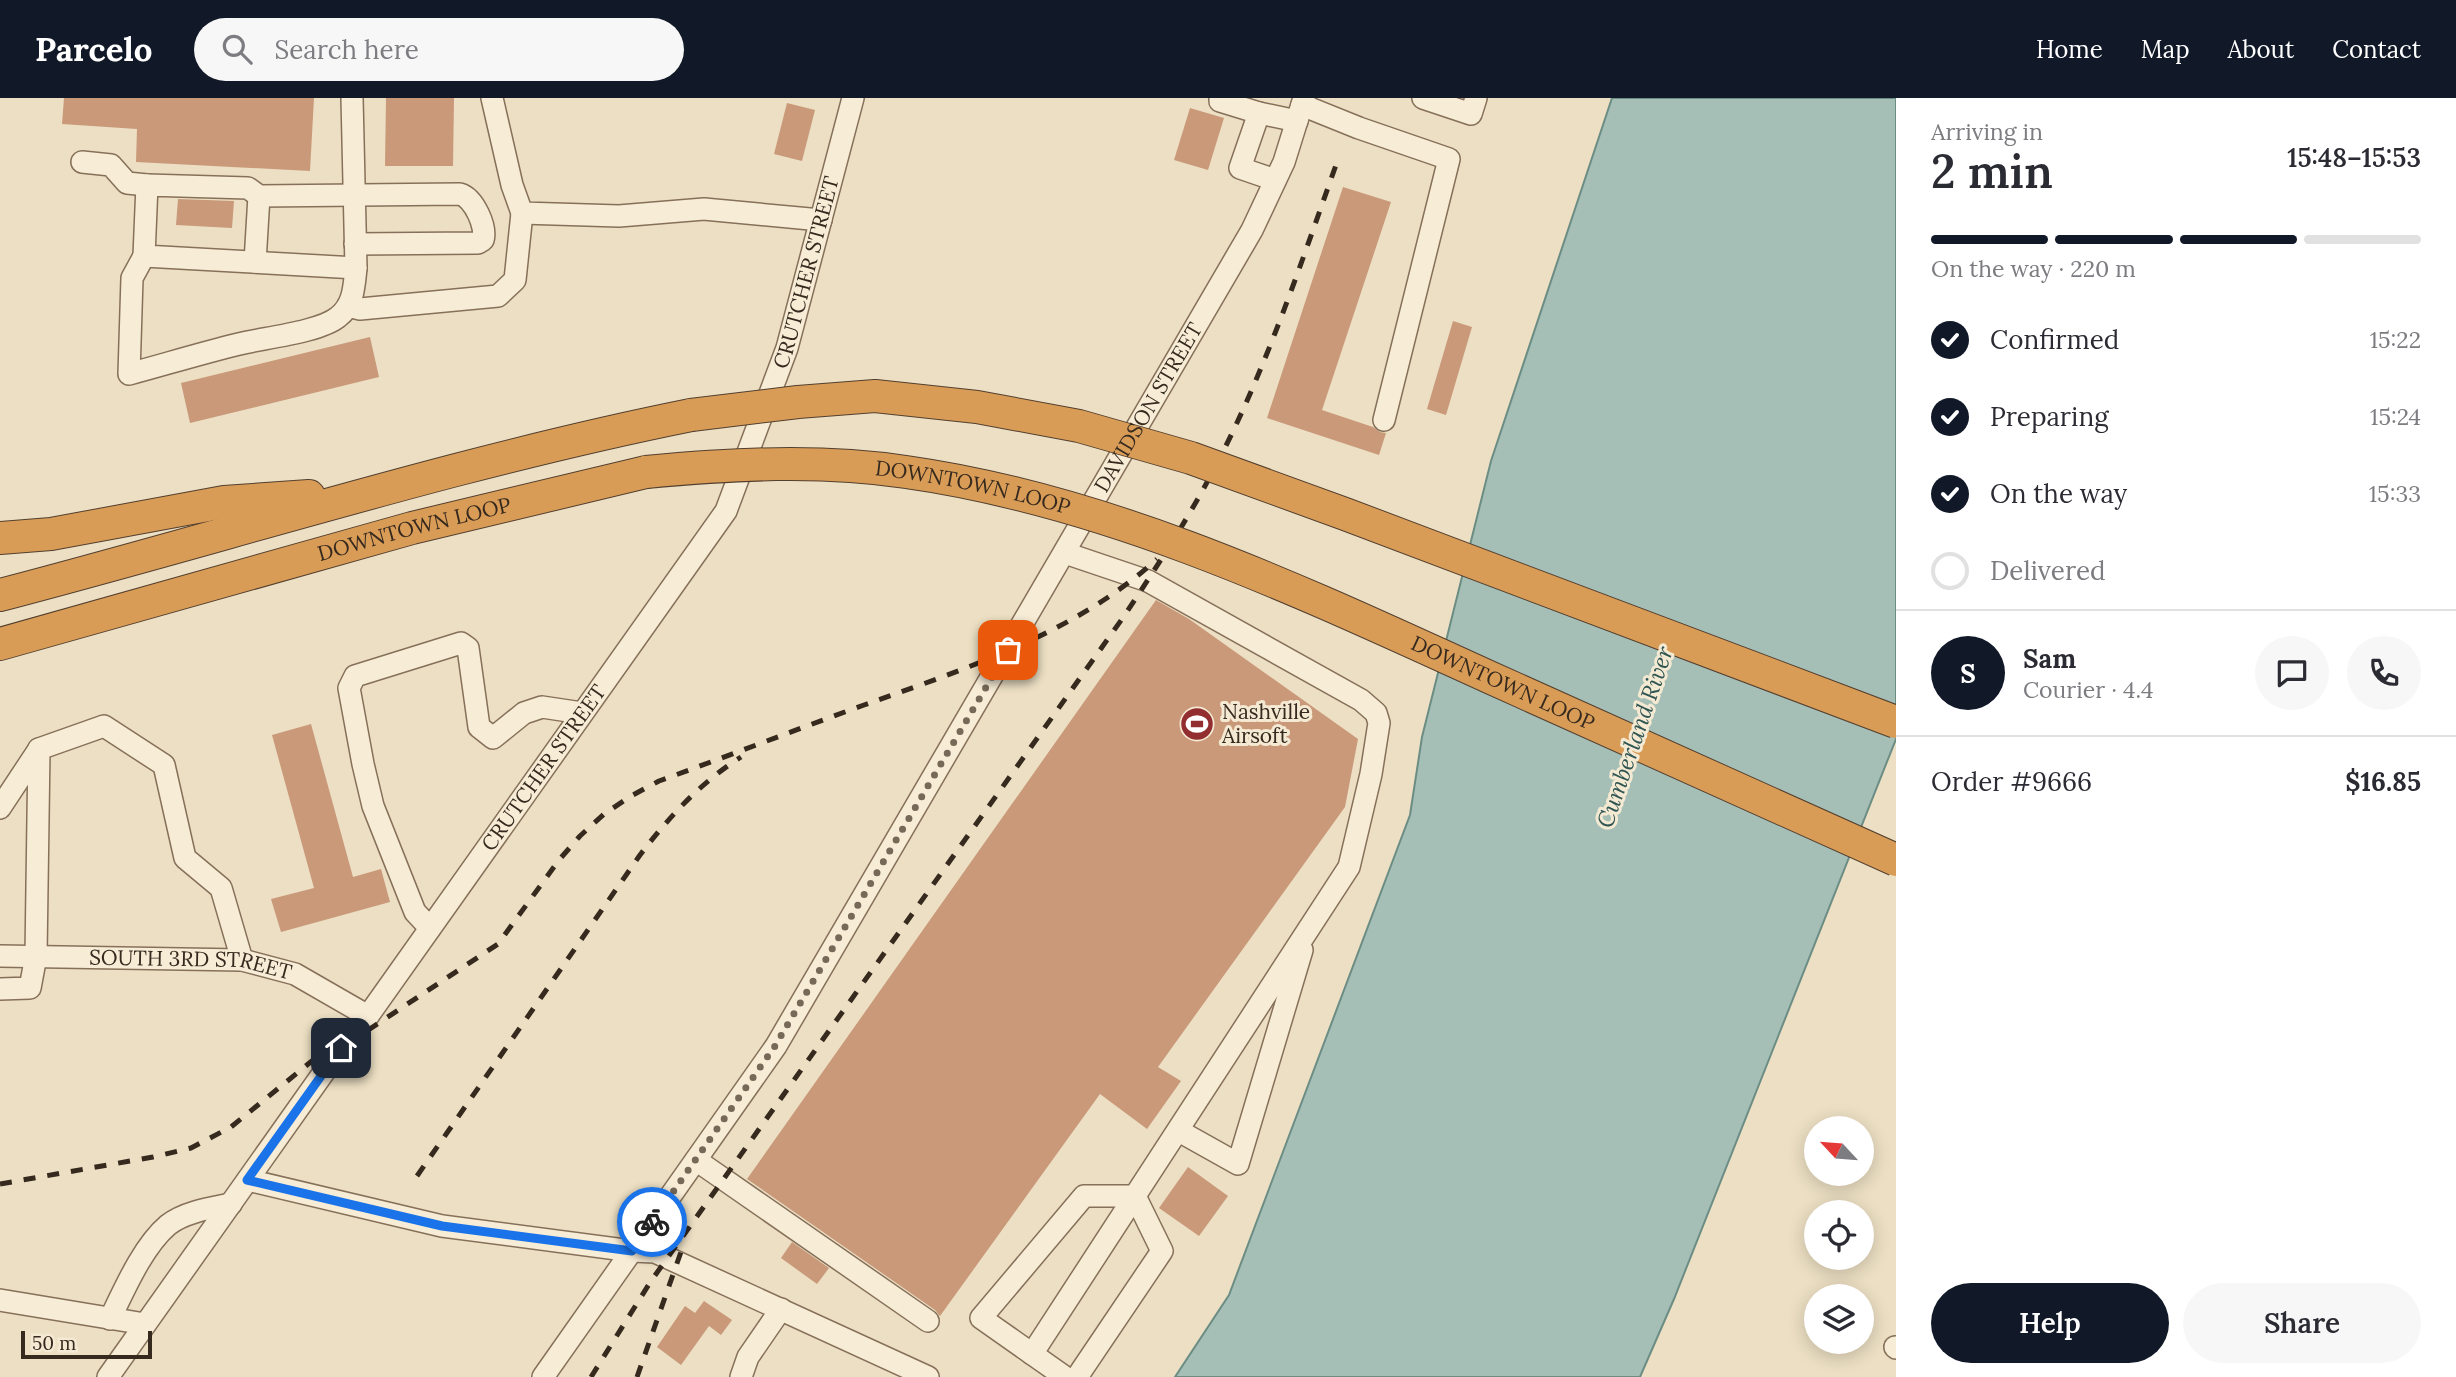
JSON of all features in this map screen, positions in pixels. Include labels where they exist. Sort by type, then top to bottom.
[{"type":"highway","points":[[0,594],[594,435],[691,415],[876,396],[977,407],[1079,426],[1191,458],[1896,722]]},
{"type":"highway","name":"DOWNTOWN LOOP","points":[[0,644],[412,528],[646,472],[732,464],[829,465],[904,471],[994,488],[1091,515],[1211,556],[1339,609],[1896,860]]},
{"type":"highway","points":[[0,538],[51,534],[224,502],[381,491]]},
{"type":"street","points":[[148,185],[144,256],[132,278],[129,374],[319,326],[337,318],[348,306],[354,291],[356,268],[352,98]]},
{"type":"street","points":[[348,306],[360,309],[498,296],[515,281],[522,213],[512,185],[492,98]]},
{"type":"street","name":"CRUTCHER STREET","points":[[108,1377],[341,1048],[368,1016],[726,510],[787,348],[853,98]]},
{"type":"street","points":[[1220,98],[1220,101],[1259,113],[1301,108],[1327,113],[1359,128],[1449,159],[1384,420]]},
{"type":"street","points":[[1423,98],[1471,114],[1476,98]]},
{"type":"street","name":"DAVIDSON STREET","points":[[544,1377],[775,1046],[1252,230],[1275,180],[1301,108]]},
{"type":"street","points":[[1259,113],[1240,168],[1275,180]]},
{"type":"street","points":[[82,163],[111,165],[127,183],[248,188],[259,196],[460,194],[471,199],[485,232],[483,240],[478,243],[355,244]]},
{"type":"street","points":[[255,262],[259,196]]},
{"type":"street","points":[[522,213],[619,216],[704,209],[821,220]]},
{"type":"street","points":[[144,256],[356,268]]},
{"type":"street","points":[[1032,1354],[1349,867],[1371,774],[1379,723],[1376,713],[1361,700],[1148,581],[1065,553]]},
{"type":"street","points":[[430,928],[415,912],[373,806],[349,688],[355,676],[461,643],[468,648],[479,727],[493,738],[524,713],[542,707],[582,713]]},
{"type":"street","points":[[0,808],[38,749],[104,726],[164,765],[185,858],[221,888],[242,960]]},
{"type":"street","points":[[0,989],[30,988],[36,956],[38,749]]},
{"type":"street","points":[[1179,1131],[1238,1164],[1310,925]]},
{"type":"street","name":"SOUTH 3RD STREET","points":[[0,956],[242,960],[295,974],[368,1016]]},
{"type":"street","points":[[695,1160],[928,1321]]},
{"type":"street","points":[[247,1180],[442,1226],[655,1252],[928,1377]]},
{"type":"street","points":[[1065,1377],[981,1318],[1084,1196],[1135,1196]]},
{"type":"street","points":[[1077,1377],[1162,1251],[1135,1196]]},
{"type":"street","points":[[110,1319],[138,1262],[169,1224],[199,1211],[231,1204]]},
{"type":"street","points":[[0,1300],[145,1324]]},
{"type":"street","points":[[741,1377],[748,1357],[781,1309]]},
{"type":"water","name":"Cumberland River","points":[[1612,98],[1896,98],[1896,739],[1674,1299],[1640,1377],[1175,1377],[1229,1295],[1410,815],[1422,737],[1491,461]]},
{"type":"building","points":[[64,98],[314,98],[310,171],[136,162],[137,129],[62,124]]},
{"type":"building","points":[[386,98],[454,98],[453,166],[385,166]]},
{"type":"building","points":[[787,103],[815,110],[802,161],[774,154]]},
{"type":"building","points":[[1190,108],[1224,118],[1208,170],[1174,160]]},
{"type":"building","points":[[1343,187],[1391,202],[1322,410],[1386,433],[1379,455],[1267,418]]},
{"type":"building","points":[[178,199],[234,201],[232,228],[176,225]]},
{"type":"building","points":[[1453,321],[1472,327],[1446,415],[1427,409]]},
{"type":"building","points":[[370,337],[379,377],[190,423],[181,383]]},
{"type":"building","points":[[1156,600],[1189,619],[1358,739],[1345,807],[1158,1067],[1181,1081],[1147,1129],[1100,1094],[940,1316],[747,1179]]},
{"type":"building","points":[[311,724],[353,877],[381,869],[390,902],[281,932],[271,899],[314,888],[272,735]]},
{"type":"building","points":[[1188,1167],[1228,1196],[1199,1236],[1159,1208]]},
{"type":"building","points":[[792,1242],[829,1268],[817,1284],[781,1258]]},
{"type":"building","points":[[704,1301],[732,1320],[721,1335],[709,1326],[681,1365],[657,1347],[685,1306],[695,1313]]},
{"type":"railway","points":[[591,1377],[651,1281],[1122,619],[1180,529],[1212,473],[1248,398],[1280,321],[1336,165]]},
{"type":"railway","points":[[0,1184],[191,1148],[231,1127],[318,1056],[341,1048],[498,944],[559,860],[580,836],[604,814],[631,796],[659,781],[1018,646],[1091,608],[1157,559]]},
{"type":"railway","points":[[417,1176],[640,855],[686,801],[741,757]]},
{"type":"railway","points":[[637,1377],[682,1249]]},
{"type":"way so far","points":[[652,1222],[775,1046],[1008,650]]},
{"type":"place","name":"Nashville Airsoft","points":[[1197,724]]},
{"type":"route","points":[[341,1048],[247,1180],[442,1226],[632,1251],[652,1222]]}]
